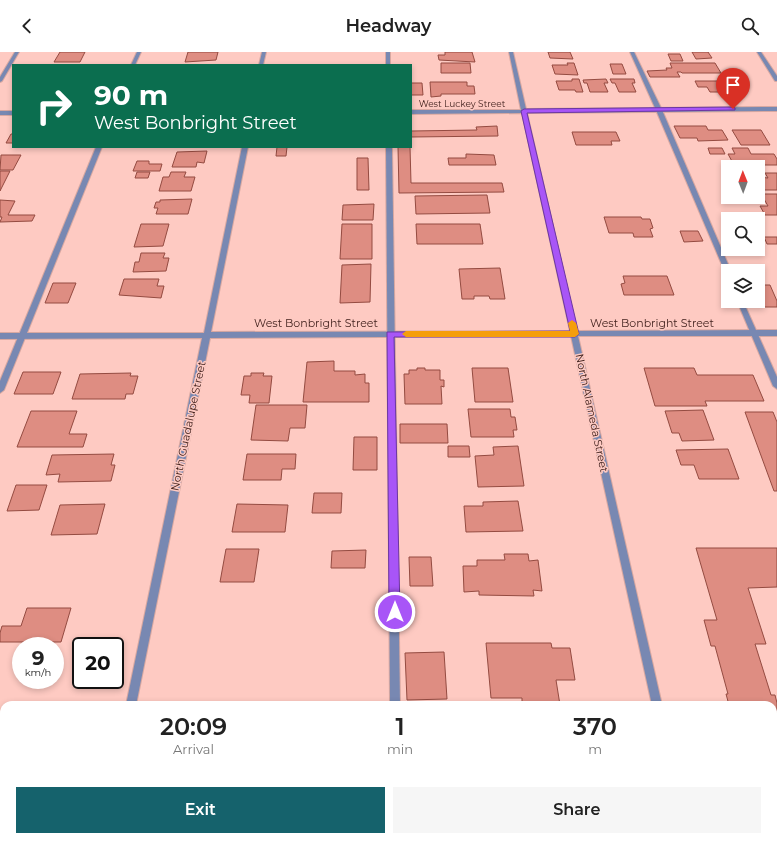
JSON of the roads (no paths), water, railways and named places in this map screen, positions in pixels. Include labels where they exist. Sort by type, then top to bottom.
[{"type":"street","points":[[0,81],[17,52]]},
{"type":"street","points":[[133,64],[139,52]]},
{"type":"street","points":[[261,64],[264,52]]},
{"type":"street","points":[[388,52],[388,64]]},
{"type":"street","name":"North Alameda Street","points":[[511,52],[656,701]]},
{"type":"street","points":[[632,52],[659,110],[725,264]]},
{"type":"street","points":[[759,52],[777,80]]},
{"type":"street","name":"West Luckey Street","points":[[412,112],[777,109]]},
{"type":"street","points":[[0,113],[12,113]]},
{"type":"street","points":[[0,390],[99,148]]},
{"type":"street","name":"North Guadalupe Street","points":[[132,701],[245,148]]},
{"type":"street","points":[[388,148],[395,701]]},
{"type":"street","points":[[743,308],[777,386]]},
{"type":"street","name":"West Bonbright Street","points":[[0,336],[777,333]]}]
